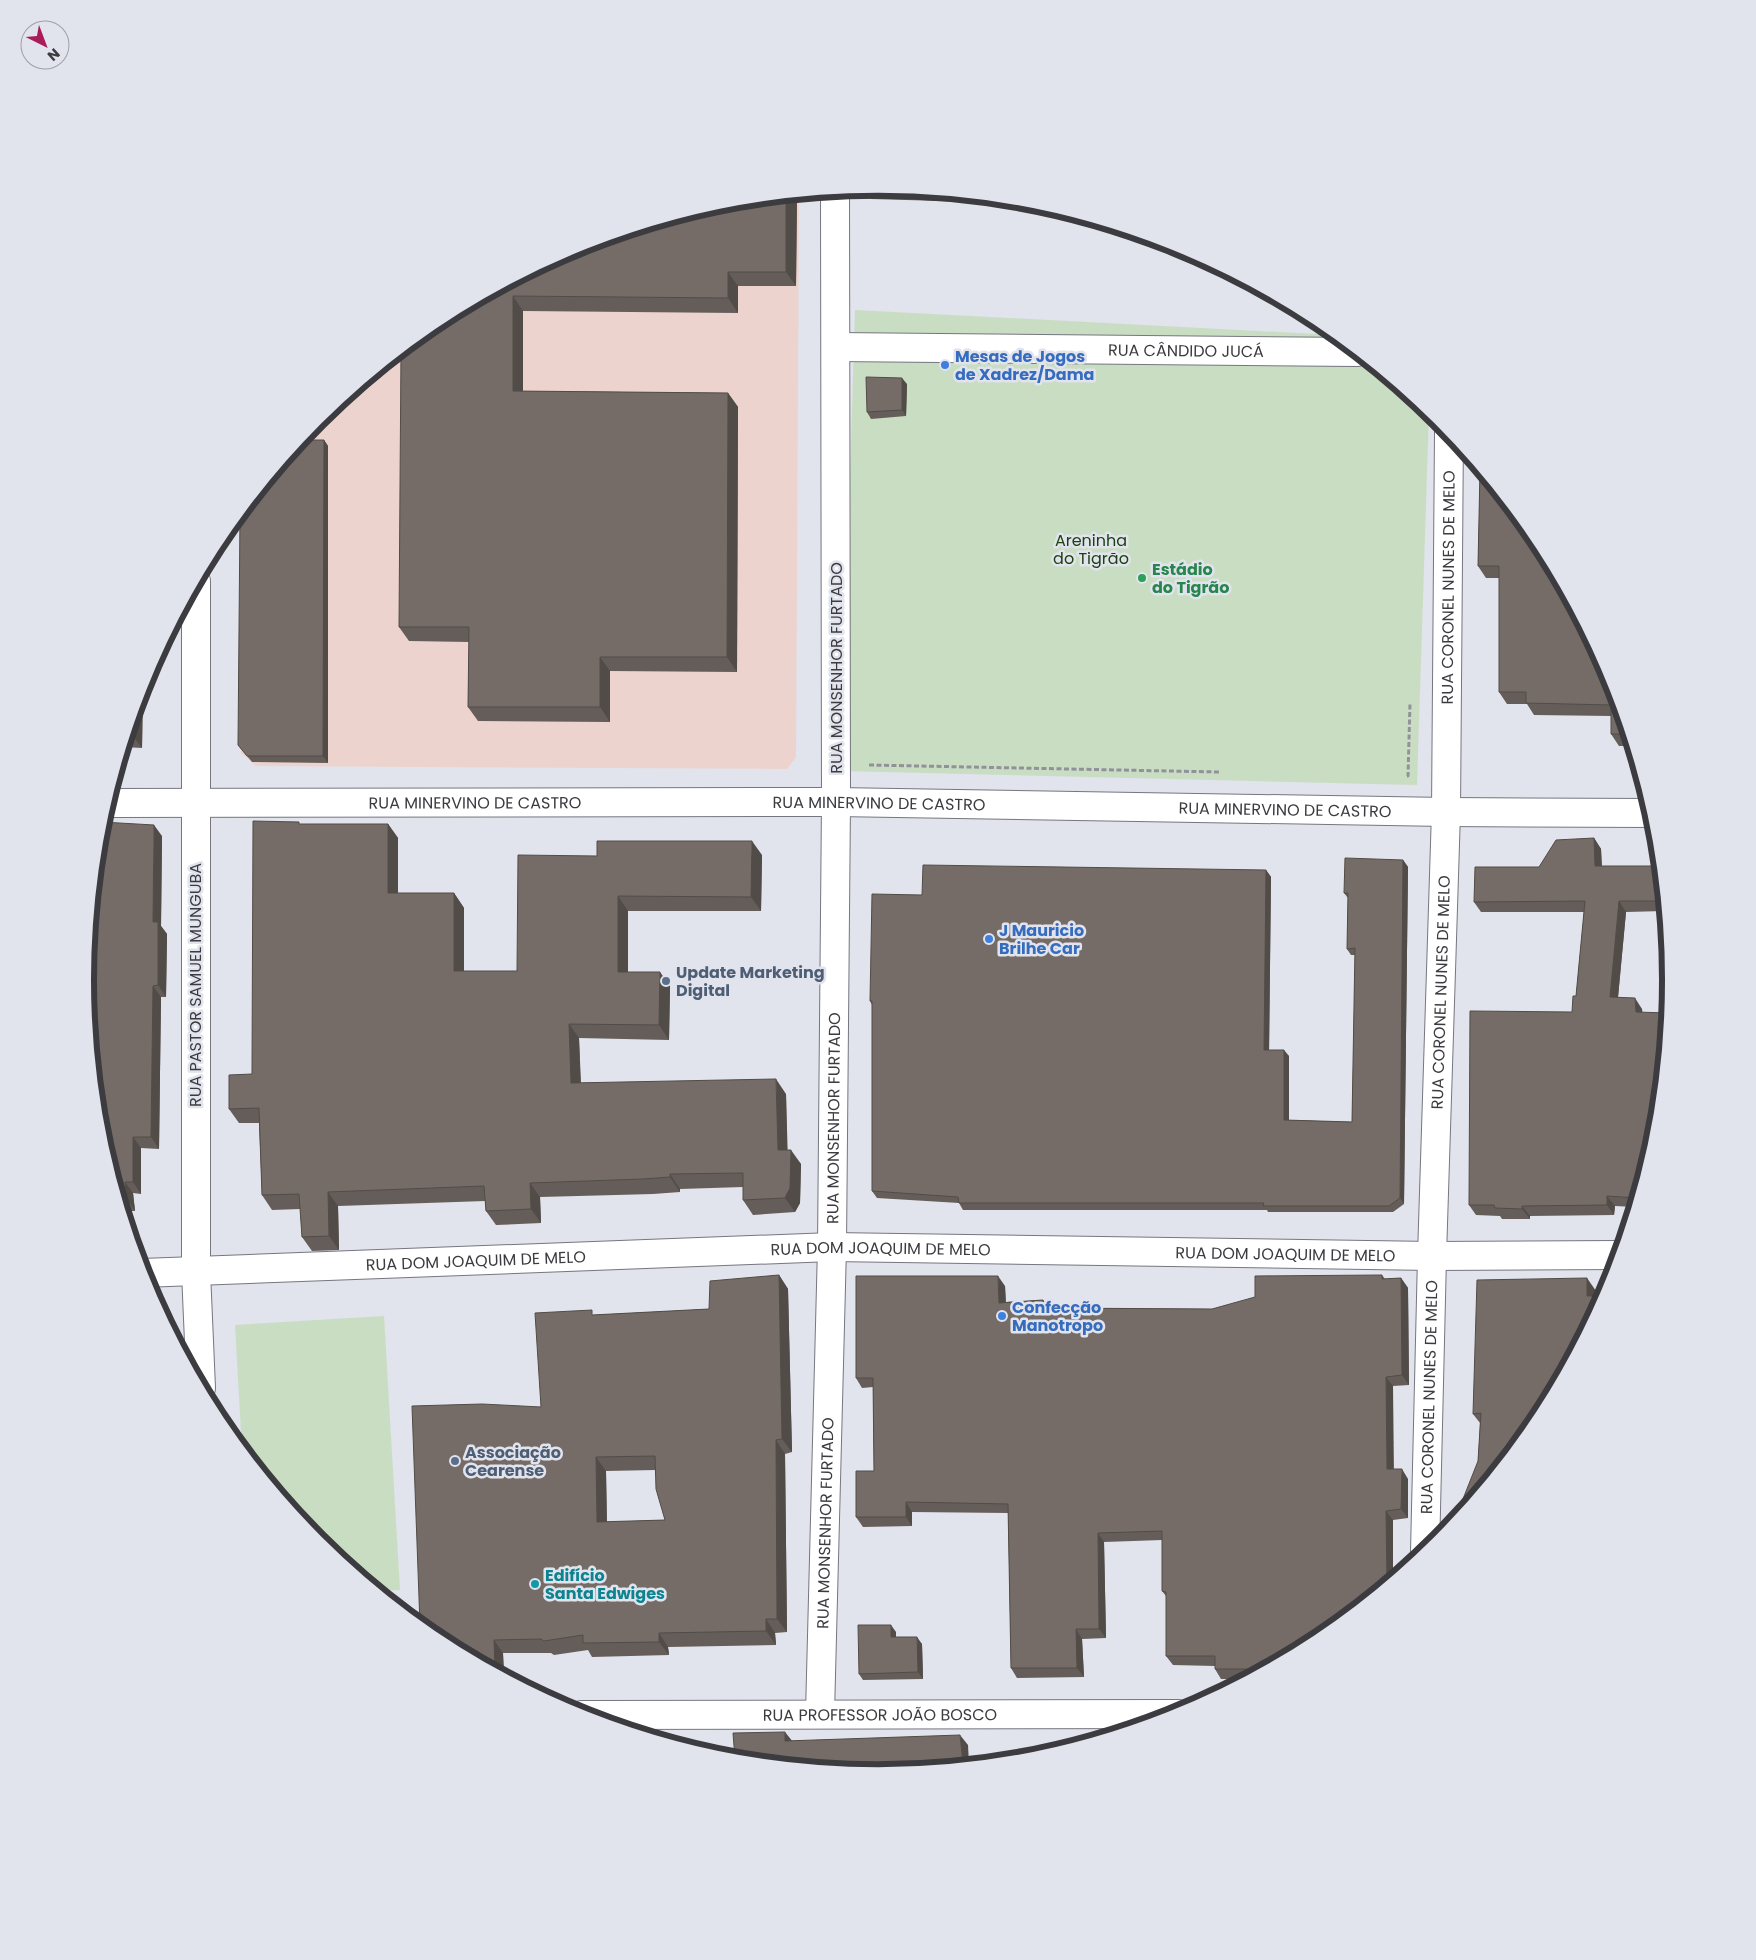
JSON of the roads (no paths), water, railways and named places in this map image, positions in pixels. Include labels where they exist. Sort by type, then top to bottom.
[{"type":"street","name":"RUA MONSENHOR FURTADO","points":[[820,1714],[832,1247],[836,802],[835,197]]},
{"type":"street","name":"RUA CÂNDIDO JUCÁ","points":[[836,347],[1347,352]]},
{"type":"street","name":"RUA CORONEL NUNES DE MELO","points":[[1425,1542],[1446,812],[1450,443]]},
{"type":"street","name":"RUA PASTOR SAMUEL MUNGUBA","points":[[196,594],[196,1272],[200,1374]]},
{"type":"street","name":"RUA MINERVINO DE CASTRO","points":[[114,803],[836,802],[1446,812],[1644,813]]},
{"type":"street","name":"RUA DOM JOAQUIM DE MELO","points":[[151,1274],[832,1247],[1432,1256],[1612,1255]]},
{"type":"street","name":"RUA PROFESSOR JOÃO BOSCO","points":[[604,1715],[1154,1714]]},
{"type":"place","name":"Mesas de Jogos de Xadrez/Dama","points":[[945,365]]},
{"type":"place","name":"Estádio do Tigrão","points":[[1142,578]]},
{"type":"place","name":"J Mauricio Brilhe Car","points":[[989,939]]},
{"type":"place","name":"Update Marketing Digital","points":[[666,981]]},
{"type":"place","name":"Confecção Manotropo","points":[[1002,1316]]},
{"type":"place","name":"Associação Cearense","points":[[455,1461]]},
{"type":"place","name":"Edifício Santa Edwiges","points":[[535,1584]]},
{"type":"park label","name":"Areninha do Tigrão","points":[[1091,549]]}]
